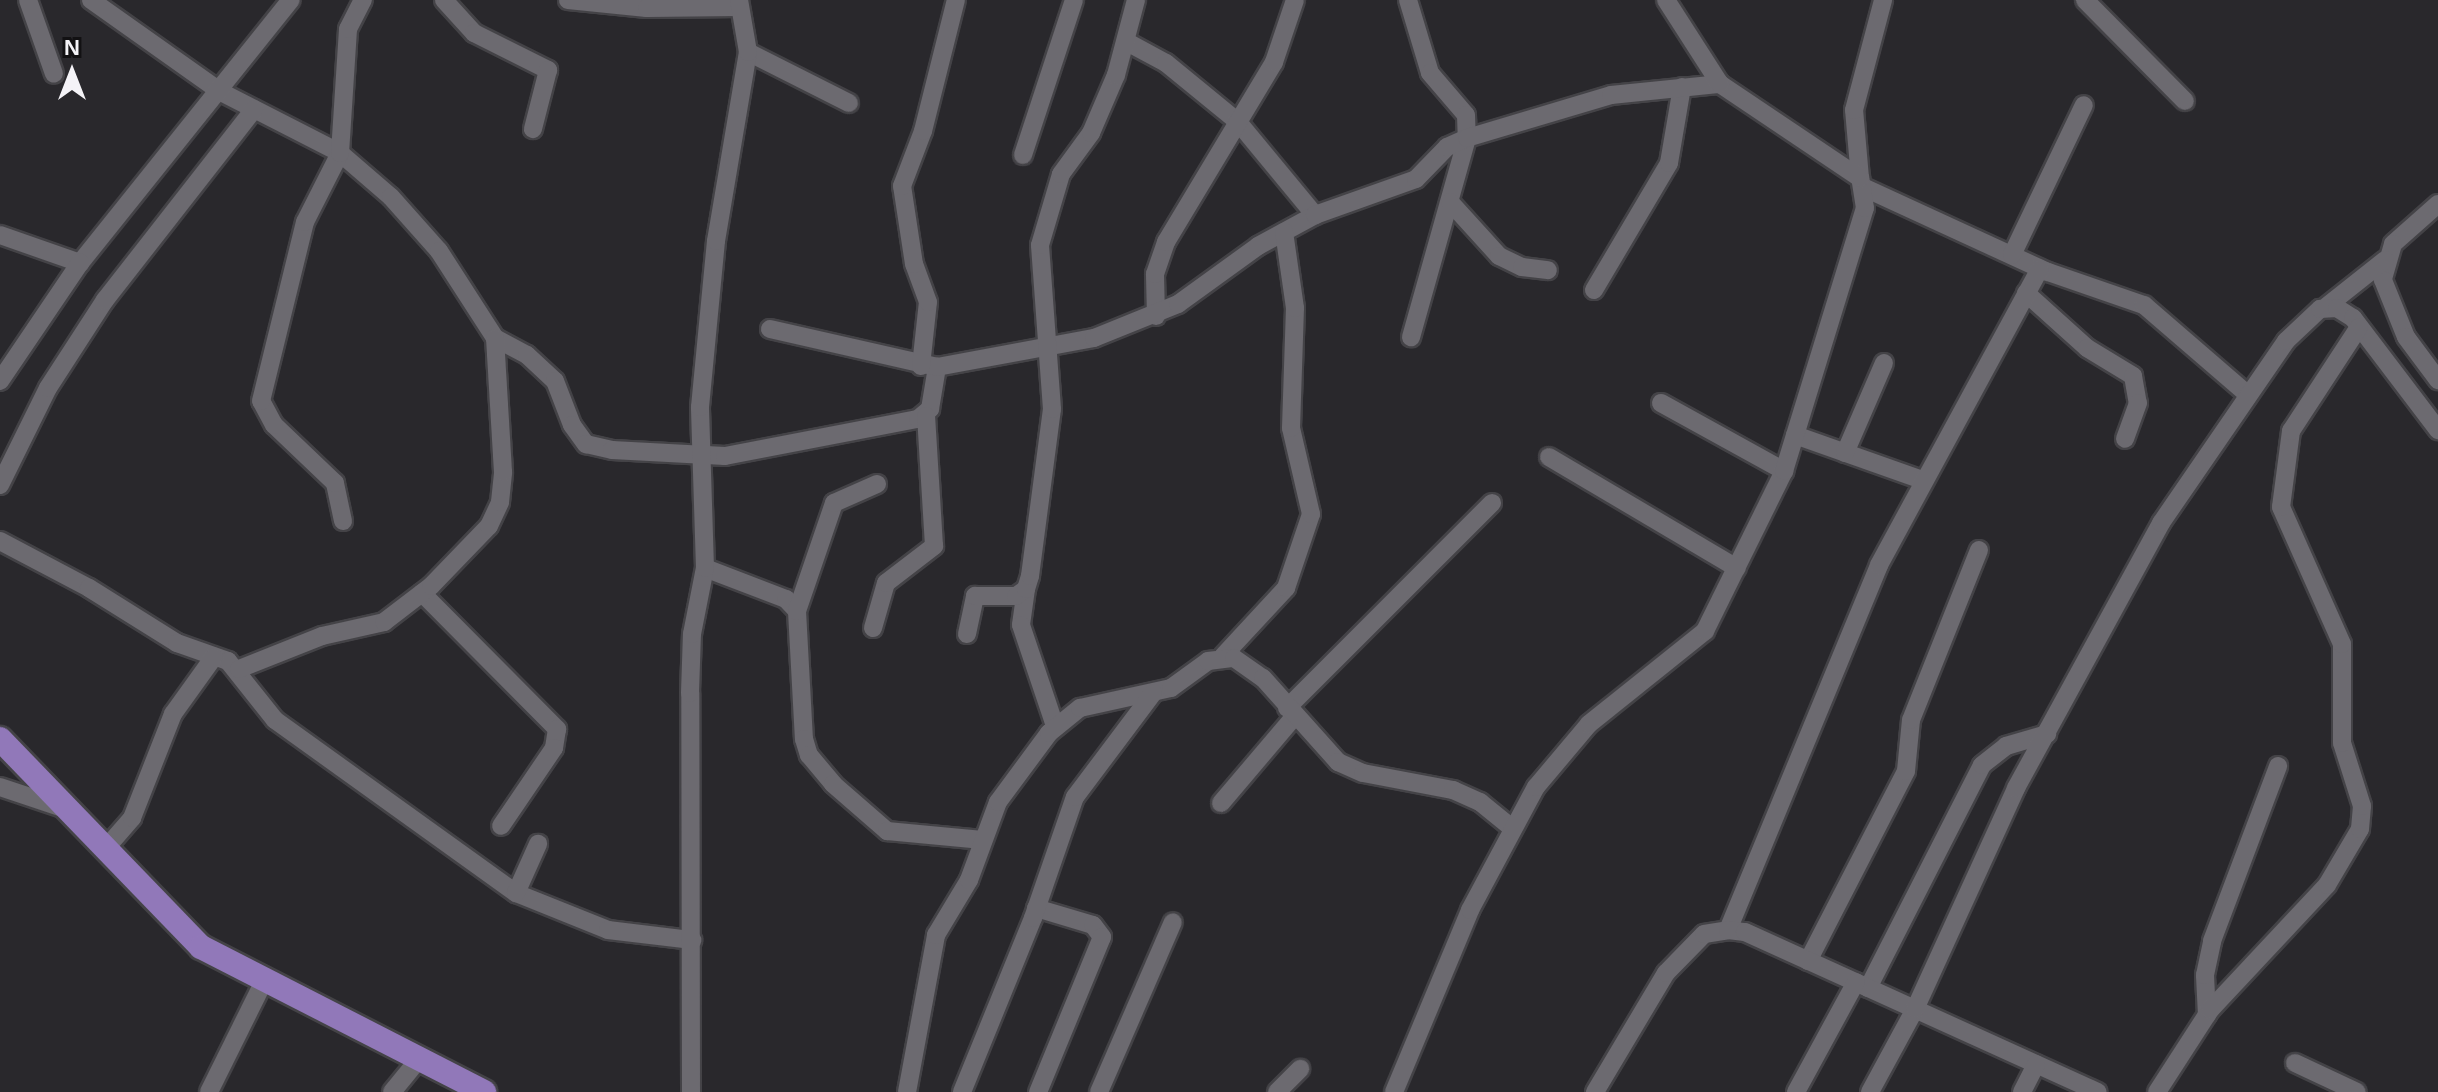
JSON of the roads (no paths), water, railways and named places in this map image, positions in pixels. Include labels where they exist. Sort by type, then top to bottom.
[{"type":"main road","points":[[0,739],[184,934],[264,981],[484,1092]]},
{"type":"street","points":[[28,0],[54,74]]},
{"type":"street","points":[[91,0],[221,92],[340,153],[417,223],[495,338],[550,375],[586,444],[703,457],[806,443],[926,416]]},
{"type":"street","points":[[0,381],[80,263],[221,92],[291,0]]},
{"type":"street","points":[[343,521],[335,483],[269,418],[261,401],[305,222],[340,153],[348,29],[363,0]]},
{"type":"street","points":[[444,0],[474,33],[548,70],[533,129]]},
{"type":"street","points":[[568,0],[647,8],[739,3],[748,52],[716,241],[700,407],[705,568],[692,634],[690,693],[691,1092]]},
{"type":"street","points":[[873,628],[886,583],[934,546],[926,416],[933,400],[928,302],[914,264],[902,186],[923,131],[956,0]]},
{"type":"street","points":[[1023,155],[1074,0]]},
{"type":"street","points":[[1055,726],[1021,625],[1048,453],[1049,346],[1040,245],[1061,174],[1091,133],[1127,42],[1136,0]]},
{"type":"street","points":[[1156,316],[1155,274],[1166,242],[1274,62],[1295,0]]},
{"type":"street","points":[[1408,0],[1430,73],[1466,115],[1467,138],[1411,337]]},
{"type":"street","points":[[1666,0],[1720,84],[1863,183],[2040,269],[2144,305],[2247,394]]},
{"type":"street","points":[[1394,1092],[1511,827],[1589,724],[1705,631],[1784,471],[1838,304],[1865,208],[1854,110],[1883,0]]},
{"type":"street","points":[[2085,0],[2185,101]]},
{"type":"street","points":[[1127,42],[1166,63],[1238,122],[1315,215]]},
{"type":"street","points":[[748,52],[849,103]]},
{"type":"street","points":[[770,329],[929,366],[1094,338],[1156,316],[1315,215],[1416,179],[1447,147],[1467,138],[1611,95],[1720,84]]},
{"type":"street","points":[[1594,290],[1669,163],[1682,87]]},
{"type":"street","points":[[2012,255],[2084,105]]},
{"type":"street","points":[[0,485],[48,388],[105,300],[254,109]]},
{"type":"street","points":[[1450,202],[1499,256],[1522,267],[1548,270]]},
{"type":"street","points":[[2438,204],[2393,244],[2385,260],[2383,280],[2389,302],[2406,337],[2438,380]]},
{"type":"street","points":[[907,1092],[936,935],[969,880],[998,802],[1055,726],[1080,708],[1153,693],[1223,656],[1286,588],[1311,514],[1291,428],[1295,308],[1284,232]]},
{"type":"street","points":[[0,235],[80,263]]},
{"type":"street","points":[[1870,1092],[1915,1009],[1984,855],[2161,523],[2286,341],[2385,260]]},
{"type":"street","points":[[1728,930],[1879,565],[1922,480],[2040,269]]},
{"type":"street","points":[[2026,293],[2087,348],[2133,376],[2138,403],[2125,439]]},
{"type":"street","points":[[2327,306],[2345,312],[2359,327],[2438,430]]},
{"type":"street","points":[[2157,1092],[2207,1015],[2327,885],[2360,829],[2362,806],[2342,743],[2342,644],[2281,507],[2291,431],[2359,327]]},
{"type":"street","points":[[239,669],[322,636],[384,622],[422,593],[489,526],[500,502],[495,338]]},
{"type":"street","points":[[1845,453],[1884,363]]},
{"type":"street","points":[[1661,403],[1784,471]]},
{"type":"street","points":[[1795,435],[1922,480]]},
{"type":"street","points":[[1549,457],[1737,568]]},
{"type":"street","points":[[877,484],[834,503],[797,611],[804,739],[817,765],[887,831],[983,840]]},
{"type":"street","points":[[1221,803],[1291,712],[1492,503]]},
{"type":"street","points":[[0,541],[89,588],[177,643],[239,669],[275,720],[516,893],[608,930],[692,940]]},
{"type":"street","points":[[1808,961],[1906,771],[1911,720],[1979,550]]},
{"type":"street","points":[[705,568],[786,599],[797,611]]},
{"type":"street","points":[[967,634],[975,596],[1016,596],[1026,589]]},
{"type":"street","points":[[422,593],[557,729],[554,748],[501,826]]},
{"type":"street","points":[[1223,656],[1249,666],[1338,762],[1363,773],[1453,790],[1480,802],[1511,827]]},
{"type":"street","points":[[106,848],[132,818],[173,714],[214,657]]},
{"type":"street","points":[[962,1092],[1036,908],[1075,797],[1153,693]]},
{"type":"street","points":[[1796,1092],[1862,985],[1982,765],[2006,746],[2047,734]]},
{"type":"street","points":[[2207,1015],[2205,975],[2212,941],[2278,766]]},
{"type":"street","points":[[0,787],[71,811]]},
{"type":"street","points":[[516,893],[538,844]]},
{"type":"street","points":[[1036,908],[1093,925],[1102,937],[1038,1092]]},
{"type":"street","points":[[1099,1092],[1173,922]]},
{"type":"street","points":[[1595,1092],[1666,973],[1704,934],[1728,930],[1745,932],[2097,1092]]},
{"type":"street","points":[[209,1092],[264,981]]},
{"type":"street","points":[[392,1092],[419,1059]]},
{"type":"street","points":[[2295,1063],[2357,1092]]},
{"type":"street","points":[[2022,1092],[2036,1064]]},
{"type":"street","points":[[1277,1092],[1300,1069]]}]
